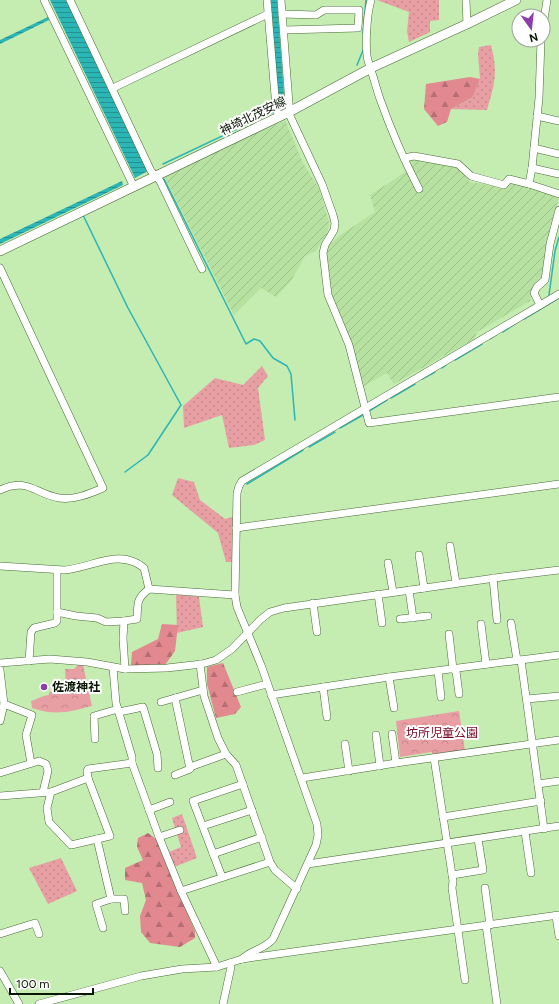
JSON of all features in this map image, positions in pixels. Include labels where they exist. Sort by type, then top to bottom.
[{"type":"main road","name":"神埼北茂安線","points":[[0,251],[134,187],[277,113],[289,112],[371,68],[516,0]]},
{"type":"street","points":[[44,0],[134,187]]},
{"type":"street","points":[[70,0],[151,171],[160,182],[202,269]]},
{"type":"street","points":[[267,0],[277,113]]},
{"type":"street","points":[[281,0],[289,112],[321,180],[333,215],[334,230],[325,245],[323,253],[328,295],[349,345],[369,423],[559,397]]},
{"type":"street","points":[[371,0],[368,8],[367,32],[369,63],[379,98],[404,158],[419,189]]},
{"type":"street","points":[[466,0],[467,24]]},
{"type":"street","points":[[282,14],[316,15],[324,10],[359,10],[358,28],[284,30]]},
{"type":"street","points":[[112,88],[268,14]]},
{"type":"street","points":[[529,184],[537,116],[541,48]]},
{"type":"street","points":[[537,116],[559,121]]},
{"type":"street","points":[[534,148],[559,154]]},
{"type":"street","points":[[404,158],[414,156],[458,164],[471,176],[504,185],[509,179],[559,194]]},
{"type":"street","points":[[532,168],[559,174]]},
{"type":"street","points":[[540,305],[534,292],[545,280],[550,244],[559,210]]},
{"type":"street","points":[[0,268],[103,488],[80,498],[59,498],[27,485],[9,486],[0,490]]},
{"type":"street","points":[[242,959],[269,944],[274,939],[316,845],[318,824],[272,695],[237,607],[235,595],[236,528],[237,494],[239,486],[242,481],[559,294]]},
{"type":"street","points":[[236,528],[559,484]]},
{"type":"street","points":[[450,546],[456,583]]},
{"type":"street","points":[[419,555],[424,588]]},
{"type":"street","points":[[0,566],[73,570],[99,562],[116,559],[134,561],[144,568],[149,589]]},
{"type":"street","points":[[388,562],[393,592]]},
{"type":"street","points":[[29,660],[31,632],[34,628],[55,623],[57,620],[57,570]]},
{"type":"street","points":[[0,663],[50,659],[79,661],[125,669],[167,668],[200,664],[216,660],[232,649],[260,620],[270,612],[284,608],[492,578],[559,570]]},
{"type":"street","points":[[492,578],[497,620]]},
{"type":"street","points":[[57,612],[97,618],[106,622],[124,621],[137,619],[138,602],[141,595],[149,589],[235,595]]},
{"type":"street","points":[[409,590],[413,618]]},
{"type":"street","points":[[378,594],[382,623]]},
{"type":"street","points":[[313,604],[317,632]]},
{"type":"street","points":[[400,620],[428,616]]},
{"type":"street","points":[[124,621],[123,638],[125,669]]},
{"type":"street","points":[[511,623],[527,699],[544,829]]},
{"type":"street","points":[[481,624],[486,664]]},
{"type":"street","points":[[449,634],[459,694]]},
{"type":"street","points":[[272,695],[389,677],[559,655]]},
{"type":"street","points":[[200,664],[204,690],[218,738],[226,754],[236,765],[270,862],[275,870],[297,889]]},
{"type":"street","points":[[113,668],[116,703],[132,757],[132,763],[159,837],[181,891],[217,967]]},
{"type":"street","points":[[0,670],[4,704],[0,721]]},
{"type":"street","points":[[438,671],[442,698]]},
{"type":"street","points":[[389,677],[394,708]]},
{"type":"street","points":[[237,692],[267,684]]},
{"type":"street","points":[[323,687],[327,717]]},
{"type":"street","points":[[161,702],[204,690]]},
{"type":"street","points":[[527,699],[559,696]]},
{"type":"street","points":[[175,698],[190,767]]},
{"type":"street","points":[[4,704],[32,715],[26,735],[31,763]]},
{"type":"street","points":[[95,739],[94,716],[143,706],[157,754],[158,768]]},
{"type":"street","points":[[392,734],[396,763]]},
{"type":"street","points":[[376,735],[380,766]]},
{"type":"street","points":[[302,778],[559,740]]},
{"type":"street","points":[[345,744],[349,771]]},
{"type":"street","points":[[174,774],[226,754]]},
{"type":"street","points":[[434,758],[453,881],[452,888],[465,980]]},
{"type":"street","points":[[0,773],[39,761],[46,764],[48,771],[43,792]]},
{"type":"street","points":[[52,792],[47,808],[49,822],[71,845],[110,836],[86,771],[88,769],[132,763]]},
{"type":"street","points":[[0,796],[52,792],[88,778]]},
{"type":"street","points":[[538,784],[559,781]]},
{"type":"street","points":[[222,877],[193,801],[243,784]]},
{"type":"street","points":[[443,817],[541,801]]},
{"type":"street","points":[[149,810],[170,802]]},
{"type":"street","points":[[203,826],[252,810]]},
{"type":"street","points":[[308,864],[559,826]]},
{"type":"street","points":[[159,837],[180,830]]},
{"type":"street","points":[[525,832],[531,873]]},
{"type":"street","points":[[214,854],[262,838]]},
{"type":"street","points":[[97,839],[111,899]]},
{"type":"street","points":[[452,875],[483,870],[478,839]]},
{"type":"street","points":[[181,891],[270,862]]},
{"type":"street","points":[[485,888],[497,1004]]},
{"type":"street","points":[[102,928],[96,904],[111,899],[124,899],[125,911]]},
{"type":"street","points":[[39,1004],[141,976],[182,969],[217,967],[242,959],[557,915],[559,936]]},
{"type":"street","points":[[0,934],[35,923],[39,934]]},
{"type":"street","points":[[223,1004],[231,967],[230,962]]},
{"type":"street","points":[[0,970],[19,1004]]},
{"type":"shaded area","points":[[285,120],[303,163],[319,188],[329,222],[328,231],[316,251],[305,256],[291,281],[276,297],[261,288],[234,315],[164,176]]},
{"type":"shaded area","points":[[417,159],[456,166],[470,182],[505,188],[511,182],[559,197],[547,242],[542,280],[532,287],[530,301],[477,332],[474,339],[394,384],[387,373],[364,386],[349,337],[331,296],[326,257],[329,245],[339,236],[375,212],[370,195],[413,167],[410,160]]},
{"type":"green space","points":[[377,0],[439,0],[439,20],[430,21],[430,32],[409,42],[407,31],[409,12]]},
{"type":"green space","points":[[491,45],[495,78],[487,110],[451,109],[473,97],[480,79],[478,54],[479,47]]},
{"type":"green space","points":[[470,77],[480,79],[473,97],[451,109],[447,122],[438,126],[424,109],[426,84]]},
{"type":"green space","points":[[262,366],[268,376],[258,388],[265,440],[254,445],[229,448],[222,415],[184,428],[183,406],[215,378],[243,385]]},
{"type":"green space","points":[[178,478],[194,482],[200,500],[225,519],[233,517],[232,562],[226,562],[218,533],[172,495]]},
{"type":"green space","points":[[176,594],[199,597],[203,627],[177,633]]},
{"type":"green space","points":[[162,624],[178,625],[175,651],[165,665],[131,665],[132,652],[158,639]]},
{"type":"green space","points":[[223,663],[241,707],[235,714],[216,718],[207,684],[207,667]]},
{"type":"green space","points":[[79,664],[83,665],[92,706],[62,712],[48,712],[32,708],[31,701],[49,695],[49,692],[58,691],[60,688],[66,686],[65,669],[74,669]]},
{"type":"green space","name":"坊所児童公園","points":[[459,711],[465,751],[433,756],[432,752],[400,757],[396,721]]},
{"type":"green space","points":[[182,814],[197,858],[174,867],[169,852],[181,847],[172,818]]},
{"type":"green space","points":[[148,833],[156,839],[195,931],[195,938],[180,947],[150,943],[141,932],[140,916],[146,900],[142,883],[125,880],[125,868],[143,860],[137,847],[138,838]]},
{"type":"green space","points":[[61,858],[77,891],[48,904],[29,868]]},
{"type":"water","points":[[50,0],[66,0],[148,171],[135,178]]},
{"type":"water","points":[[271,0],[277,0],[285,107],[278,109]]},
{"type":"water","points":[[48,17],[49,20],[0,44],[0,40]]},
{"type":"water","points":[[122,181],[123,185],[0,244],[0,239]]},
{"type":"waterway","points":[[363,33],[366,0]]},
{"type":"waterway","points":[[357,65],[364,48]]},
{"type":"waterway","points":[[163,164],[275,111]]},
{"type":"waterway","points":[[164,179],[246,344],[254,339],[260,341],[273,358],[287,366],[291,374],[295,420]]},
{"type":"waterway","points":[[83,215],[128,308],[181,405],[148,455],[125,472]]},
{"type":"waterway","points":[[549,295],[555,251],[559,237]]},
{"type":"waterway","points":[[524,319],[559,298]]},
{"type":"waterway","points":[[503,332],[515,324]]},
{"type":"waterway","points":[[490,339],[496,335]]},
{"type":"waterway","points":[[455,360],[482,344]]},
{"type":"waterway","points":[[442,368],[446,365]]},
{"type":"waterway","points":[[422,379],[435,372]]},
{"type":"waterway","points":[[391,398],[415,384]]},
{"type":"waterway","points":[[369,411],[387,400]]},
{"type":"waterway","points":[[340,428],[363,415]]},
{"type":"waterway","points":[[309,447],[335,432]]},
{"type":"waterway","points":[[247,484],[303,450]]},
{"type":"place","name":"佐渡神社","points":[[44,687]]}]
